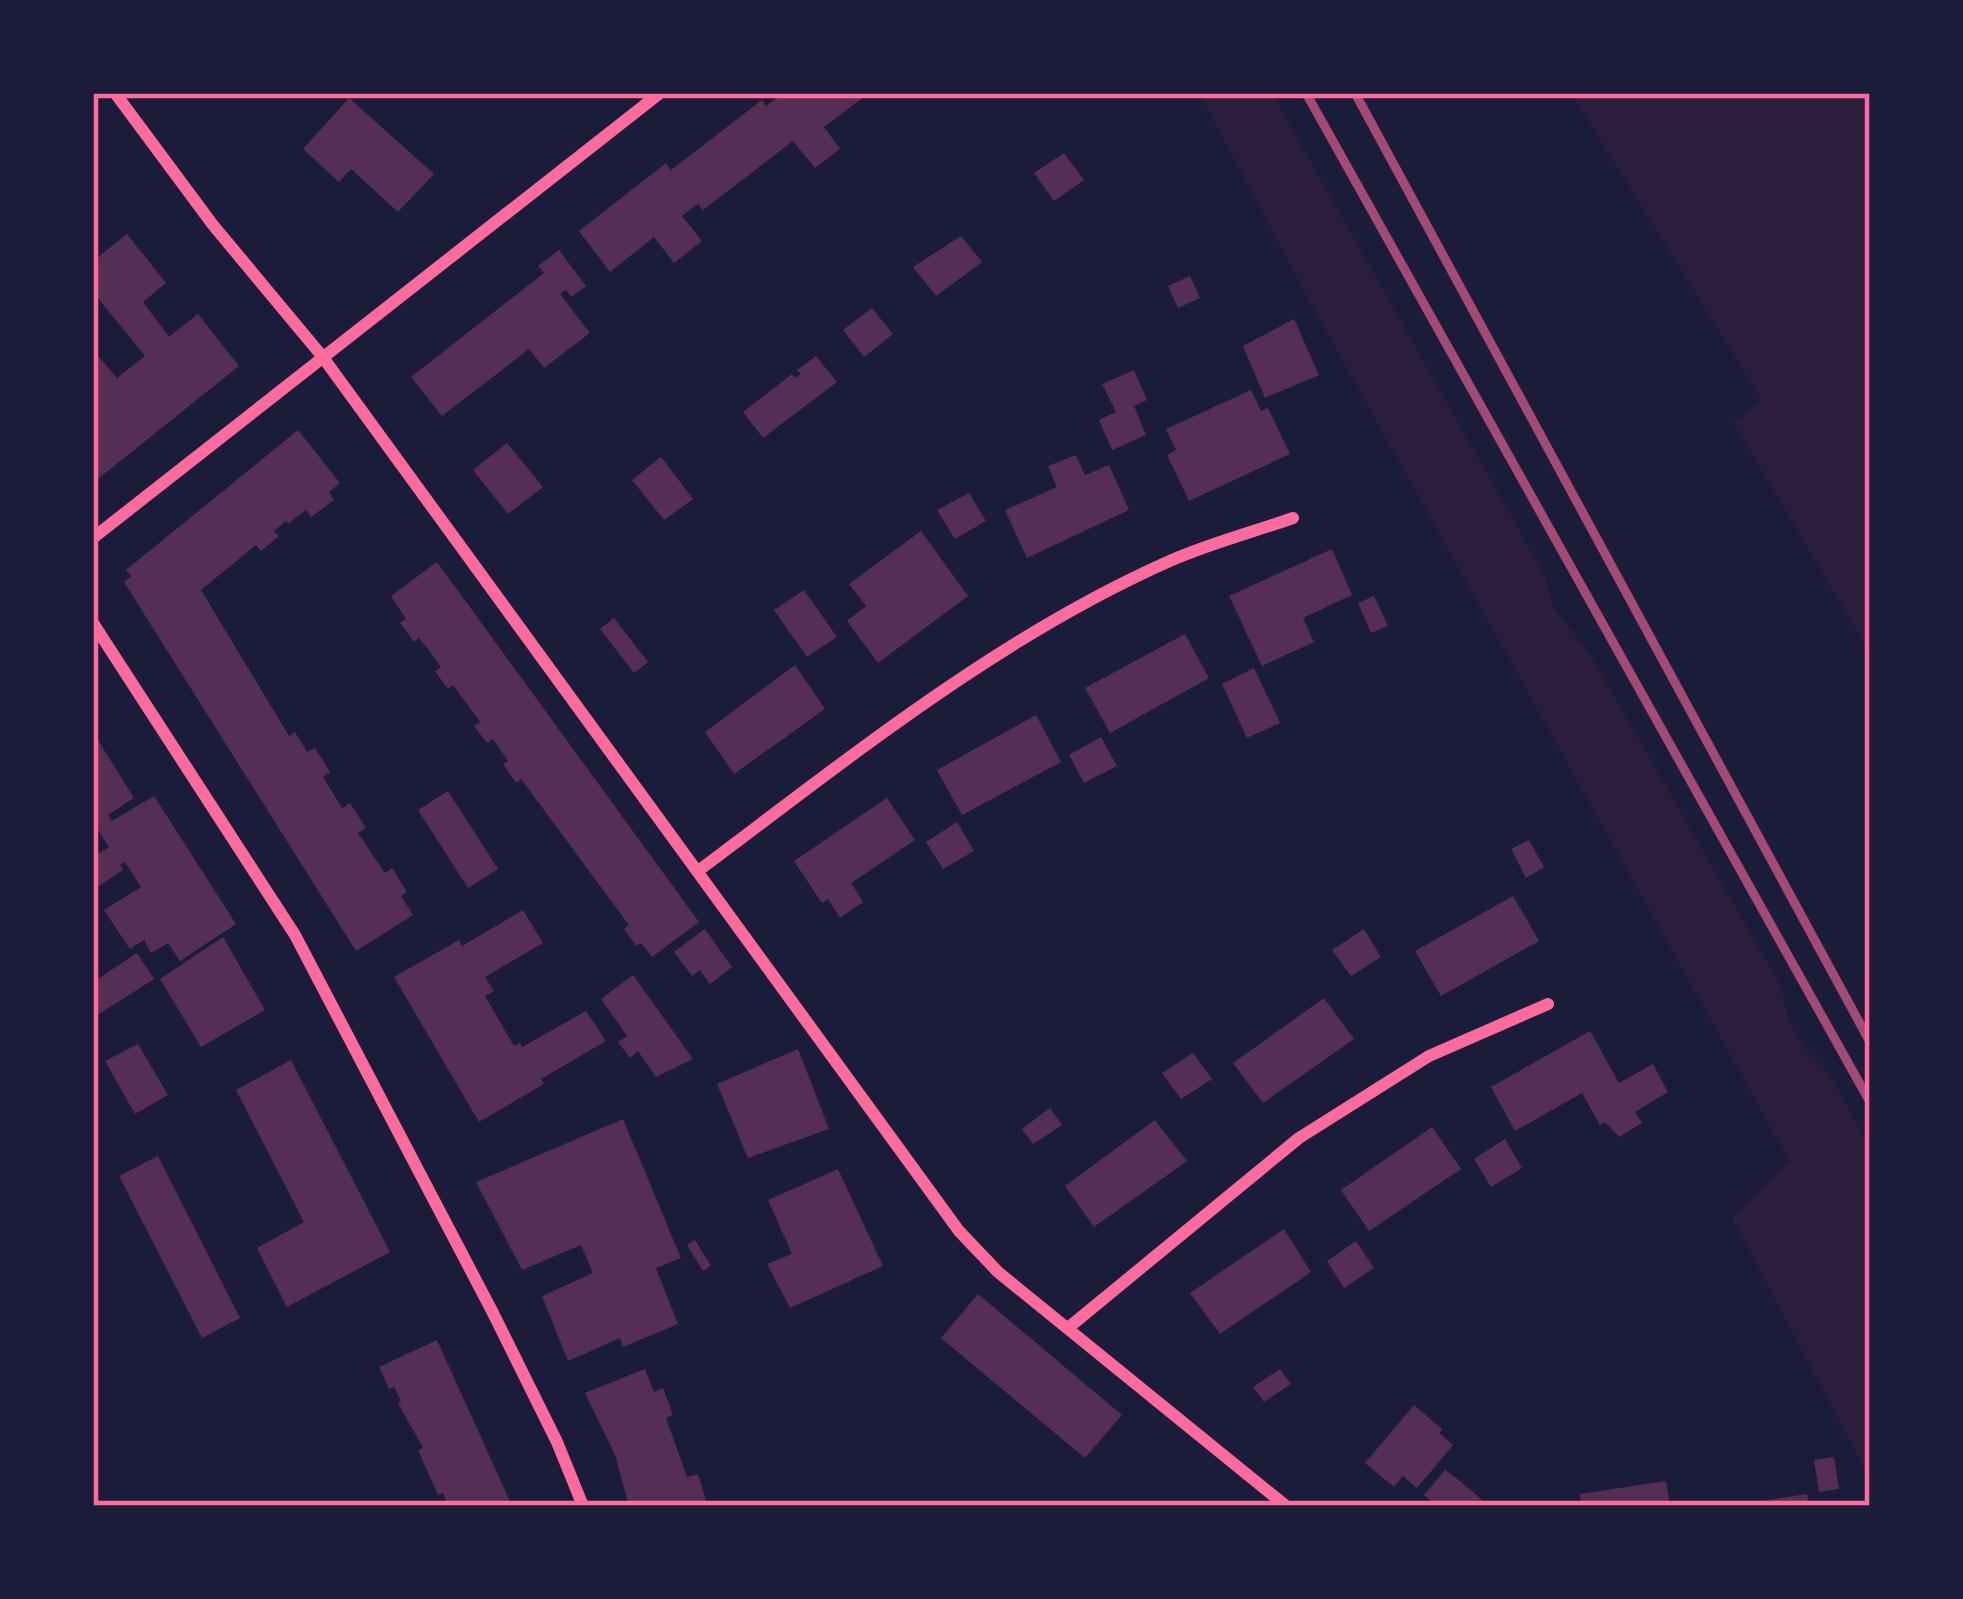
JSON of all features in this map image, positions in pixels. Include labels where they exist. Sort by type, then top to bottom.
[{"type":"street","points":[[116,93],[214,225],[322,356],[959,1232],[998,1272],[1286,1506]]},
{"type":"street","points":[[93,538],[660,93]]},
{"type":"street","points":[[698,871],[866,745],[1069,614],[1173,560],[1293,518]]},
{"type":"street","points":[[93,623],[295,935],[492,1311],[583,1506]]},
{"type":"street","points":[[1068,1328],[1298,1138],[1429,1056],[1548,1004]]},
{"type":"shaded area","points":[[1199,93],[1272,93],[1544,574],[1553,606],[1591,656],[1781,986],[1789,1021],[1804,1047],[1828,1072],[1870,1147],[1870,1479],[1732,1218],[1789,1160],[1311,304]]},
{"type":"shaded area","points":[[1571,93],[1870,93],[1870,653],[1733,422],[1762,400]]},
{"type":"building","points":[[784,93],[869,93],[824,127],[840,149],[815,168],[793,141],[703,210],[698,204],[682,216],[702,241],[674,263],[654,237],[610,272],[579,231],[666,163],[671,170],[762,100],[766,106]]},
{"type":"building","points":[[349,98],[434,174],[398,212],[351,169],[339,182],[303,149]]},
{"type":"building","points":[[1064,153],[1084,180],[1054,201],[1034,173]]},
{"type":"building","points":[[127,234],[166,283],[143,302],[169,337],[198,314],[239,366],[93,483],[93,350],[117,378],[145,356],[93,292],[93,261]]},
{"type":"building","points":[[961,236],[982,262],[936,296],[913,267]]},
{"type":"building","points":[[559,250],[586,286],[571,297],[566,290],[560,294],[590,333],[544,368],[529,349],[442,416],[411,377],[544,273],[538,266]]},
{"type":"building","points":[[1190,276],[1200,298],[1178,308],[1168,286]]},
{"type":"building","points":[[872,308],[893,334],[864,357],[843,330]]},
{"type":"building","points":[[1294,319],[1319,375],[1265,398],[1243,346]]},
{"type":"building","points":[[816,356],[837,382],[763,438],[743,412],[792,374],[795,378],[801,374],[797,370]]},
{"type":"building","points":[[1134,370],[1147,400],[1134,406],[1146,435],[1112,450],[1099,420],[1116,412],[1102,384]]},
{"type":"building","points":[[1251,390],[1261,411],[1268,408],[1290,454],[1189,501],[1167,455],[1176,450],[1166,429]]},
{"type":"building","points":[[298,430],[340,483],[329,492],[334,500],[311,517],[306,510],[286,521],[274,531],[279,536],[261,551],[256,545],[201,590],[289,736],[295,732],[307,752],[315,748],[330,772],[323,777],[342,808],[350,803],[366,828],[358,833],[385,873],[392,868],[407,892],[401,896],[413,915],[356,951],[124,582],[131,576],[126,570]]},
{"type":"building","points":[[507,443],[543,487],[508,514],[473,470]]},
{"type":"building","points":[[1076,455],[1085,475],[1109,465],[1129,510],[1027,558],[1005,510],[1057,487],[1048,466]]},
{"type":"building","points":[[661,457],[693,499],[664,520],[632,480]]},
{"type":"building","points":[[969,493],[986,521],[955,539],[937,510]]},
{"type":"building","points":[[921,531],[968,596],[878,663],[847,621],[866,606],[849,584]]},
{"type":"building","points":[[1332,549],[1352,595],[1303,618],[1314,642],[1262,666],[1229,596]]},
{"type":"building","points":[[437,562],[699,922],[652,957],[641,943],[636,946],[624,929],[629,925],[521,779],[516,783],[493,739],[487,743],[474,726],[480,722],[453,685],[448,689],[435,671],[441,667],[430,652],[419,638],[414,642],[400,623],[406,619],[391,596]]},
{"type":"building","points":[[804,590],[837,637],[807,657],[774,610]]},
{"type":"building","points":[[1374,596],[1388,626],[1371,633],[1358,603]]},
{"type":"building","points":[[614,618],[648,662],[634,673],[600,629]]},
{"type":"building","points":[[1185,634],[1209,678],[1110,733],[1085,688]]},
{"type":"building","points":[[795,665],[825,709],[734,774],[705,732]]},
{"type":"building","points":[[1254,668],[1280,723],[1247,738],[1222,684]]},
{"type":"building","points":[[1036,715],[1061,762],[962,815],[937,770]]},
{"type":"building","points":[[93,732],[134,798],[108,815],[112,821],[154,796],[236,924],[180,961],[168,943],[151,953],[144,940],[130,949],[104,910],[141,887],[125,862],[120,865],[123,870],[93,890],[93,857],[109,847],[93,822]]},
{"type":"building","points":[[1101,737],[1117,766],[1084,783],[1069,755]]},
{"type":"building","points":[[448,791],[498,869],[468,888],[418,810]]},
{"type":"building","points":[[887,798],[915,840],[851,883],[863,902],[840,918],[828,899],[822,903],[794,861]]},
{"type":"building","points":[[957,822],[974,851],[943,869],[926,842]]},
{"type":"building","points":[[1529,840],[1544,867],[1526,878],[1511,849]]},
{"type":"building","points":[[1513,896],[1539,941],[1441,996],[1415,951]]},
{"type":"building","points":[[523,910],[543,943],[485,977],[494,991],[485,996],[514,1046],[520,1043],[522,1047],[586,1011],[606,1041],[479,1122],[394,977],[459,940],[462,946]]},
{"type":"building","points":[[705,929],[732,967],[710,984],[700,970],[692,976],[674,952]]},
{"type":"building","points":[[1364,929],[1381,957],[1351,976],[1332,950]]},
{"type":"building","points":[[223,937],[265,1010],[201,1047],[160,979]]},
{"type":"building","points":[[137,953],[154,979],[93,1018],[93,982]]},
{"type":"building","points":[[633,975],[693,1059],[656,1077],[638,1051],[630,1058],[618,1042],[627,1036],[601,999]]},
{"type":"building","points":[[1324,998],[1354,1039],[1263,1103],[1233,1063]]},
{"type":"building","points":[[1590,1031],[1619,1083],[1653,1064],[1668,1092],[1635,1112],[1642,1123],[1619,1137],[1605,1122],[1600,1125],[1582,1093],[1515,1131],[1491,1087]]},
{"type":"building","points":[[138,1044],[168,1095],[135,1114],[105,1061]]},
{"type":"building","points":[[798,1049],[829,1129],[748,1158],[717,1084]]},
{"type":"building","points":[[1193,1053],[1212,1079],[1181,1099],[1162,1073]]},
{"type":"building","points":[[291,1060],[390,1252],[287,1307],[257,1248],[304,1222],[236,1090]]},
{"type":"building","points":[[1050,1108],[1062,1125],[1033,1144],[1022,1129]]},
{"type":"building","points":[[623,1119],[681,1258],[656,1268],[678,1324],[623,1347],[620,1338],[568,1361],[542,1296],[593,1273],[581,1245],[522,1270],[476,1182]]},
{"type":"building","points":[[1155,1120],[1187,1161],[1094,1227],[1065,1186]]},
{"type":"building","points":[[1432,1127],[1461,1169],[1369,1231],[1341,1190]]},
{"type":"building","points":[[1505,1139],[1522,1168],[1491,1187],[1474,1159]]},
{"type":"building","points":[[158,1156],[240,1318],[202,1338],[119,1176]]},
{"type":"building","points":[[838,1169],[883,1266],[790,1308],[767,1264],[792,1254],[768,1200]]},
{"type":"building","points":[[1284,1229],[1311,1272],[1220,1334],[1190,1293]]},
{"type":"building","points":[[695,1240],[711,1266],[703,1271],[687,1245]]},
{"type":"building","points":[[1356,1241],[1374,1268],[1344,1288],[1327,1261]]},
{"type":"building","points":[[978,1294],[1122,1415],[1085,1458],[941,1338]]},
{"type":"building","points":[[437,1340],[512,1506],[448,1506],[443,1493],[438,1495],[401,1401],[379,1367]]},
{"type":"building","points":[[645,1369],[654,1392],[663,1388],[673,1415],[666,1418],[687,1477],[698,1474],[706,1501],[696,1506],[629,1506],[615,1455],[585,1393]]},
{"type":"building","points":[[1280,1369],[1291,1384],[1264,1402],[1253,1387]]},
{"type":"building","points":[[1414,1405],[1453,1445],[1417,1488],[1403,1476],[1394,1487],[1365,1463]]},
{"type":"building","points":[[1834,1457],[1839,1489],[1819,1492],[1814,1460]]},
{"type":"building","points":[[1445,1470],[1489,1506],[1437,1506],[1424,1495]]},
{"type":"building","points":[[1666,1481],[1670,1506],[1581,1506],[1580,1494]]},
{"type":"building","points":[[1807,1494],[1809,1506],[1750,1506],[1750,1503]]},
{"type":"railway","points":[[1306,93],[1870,1102]]},
{"type":"railway","points":[[1355,93],[1870,1042]]}]
